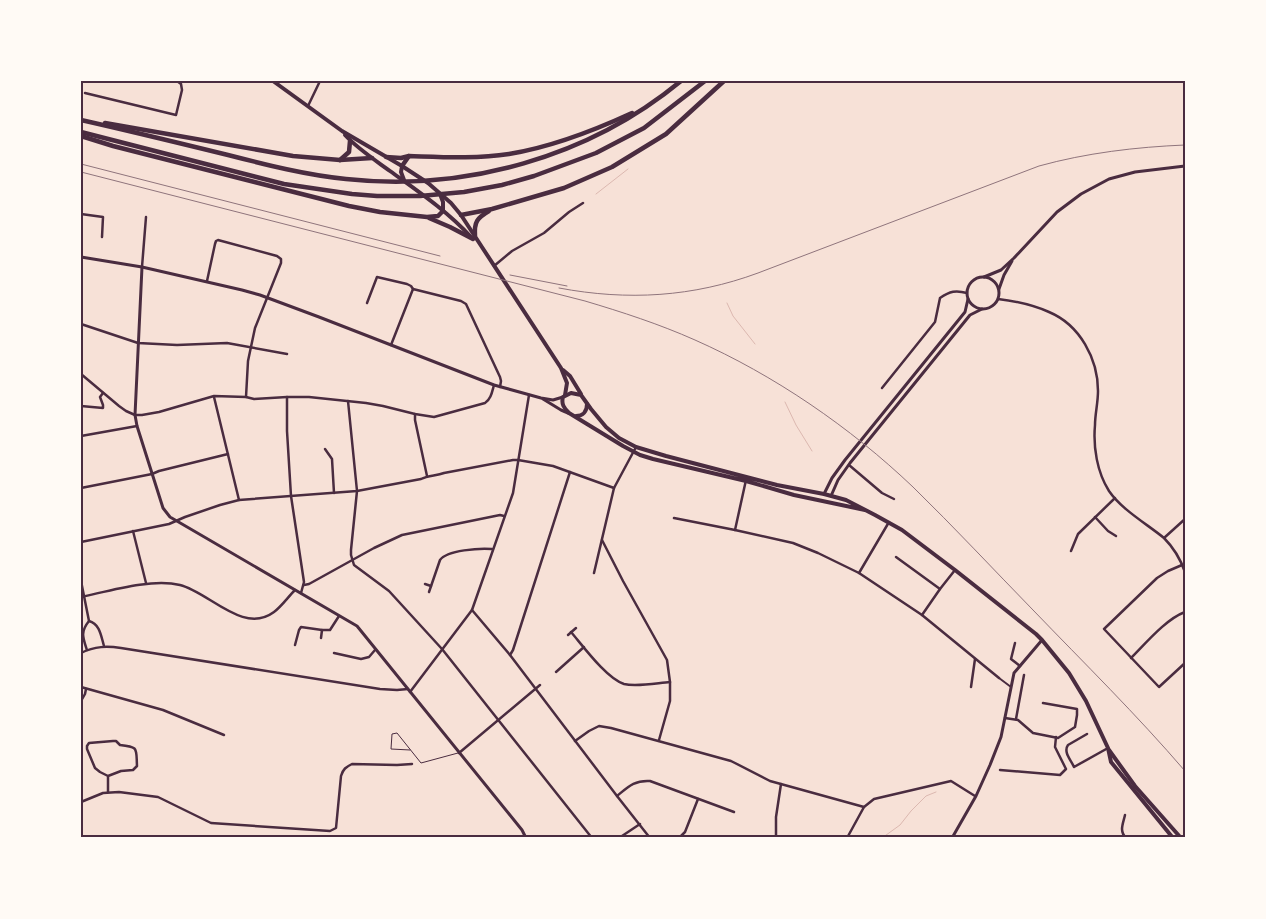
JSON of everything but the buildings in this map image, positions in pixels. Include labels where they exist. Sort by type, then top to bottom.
[{"type":"highway","points":[[81,119],[302,173],[347,180],[420,181],[462,177],[506,169],[572,147],[611,129],[646,107],[681,81]]},
{"type":"highway","points":[[81,134],[284,184],[330,192],[377,196],[420,196],[464,192],[502,185],[534,176],[596,153],[644,128],[705,81]]},
{"type":"highway","points":[[461,215],[564,188],[612,167],[666,134],[724,81]]},
{"type":"highway","points":[[386,158],[409,156],[469,157],[508,154],[546,146],[603,126],[646,107]]},
{"type":"highway","points":[[81,119],[293,156],[340,160],[372,158]]},
{"type":"highway","points":[[81,134],[113,146],[349,206],[380,212],[427,217],[438,216],[445,212]]},
{"type":"highway","points":[[340,160],[349,152],[350,141]]},
{"type":"highway","points":[[402,166],[409,156]]},
{"type":"highway","points":[[427,217],[474,238],[477,220],[492,208]]},
{"type":"main road","points":[[273,81],[342,131],[428,183],[452,203],[474,238]]},
{"type":"main road","points":[[342,131],[350,141],[445,212],[482,247],[561,368],[567,383],[563,404],[569,413],[633,451],[665,463],[846,500],[902,530],[956,570],[1042,640],[1069,674],[1086,701],[1108,748],[1135,786],[1181,838]]},
{"type":"main road","points":[[372,158],[386,158]]},
{"type":"main road","points":[[402,166],[400,172],[406,182]]},
{"type":"main road","points":[[439,192],[445,212]]},
{"type":"main road","points":[[445,212],[452,215],[461,215]]},
{"type":"main road","points":[[561,368],[570,376],[587,404],[599,419],[614,434],[636,447],[794,495],[865,510]]},
{"type":"main road","points":[[564,396],[571,393],[581,395]]},
{"type":"main road","points":[[574,416],[582,414],[587,404]]},
{"type":"main road","points":[[822,500],[824,494]]},
{"type":"main road","points":[[828,501],[831,496]]},
{"type":"main road","points":[[1108,748],[1111,762],[1173,838]]},
{"type":"street","points":[[85,93],[176,115],[182,90],[181,84],[177,81]]},
{"type":"street","points":[[308,106],[320,81]]},
{"type":"street","points":[[824,494],[844,460],[965,312],[968,288],[974,280],[1001,270],[1057,212],[1081,194],[1109,179],[1135,172],[1185,166]]},
{"type":"street","points":[[494,266],[583,203]]},
{"type":"street","points":[[81,214],[103,217],[102,236]]},
{"type":"street","points":[[146,217],[135,415],[163,508],[170,517],[178,522],[357,626],[522,830],[526,838]]},
{"type":"street","points":[[207,281],[215,244],[218,240],[280,258],[281,263],[257,321],[248,361],[246,397]]},
{"type":"street","points":[[81,256],[142,267],[242,290],[500,387],[553,400],[564,396]]},
{"type":"street","points":[[831,496],[838,480],[849,465],[970,315],[992,306],[998,299],[1004,275],[1014,258]]},
{"type":"street","points":[[984,277],[993,281],[999,289]]},
{"type":"street","points":[[367,303],[378,278],[407,284],[413,289],[461,301],[466,304],[500,377],[502,384],[500,387]]},
{"type":"street","points":[[391,346],[413,289]]},
{"type":"street","points":[[882,388],[935,322],[940,298],[948,292],[958,290],[967,293]]},
{"type":"street","points":[[968,299],[974,306],[982,309]]},
{"type":"street","points":[[998,299],[1030,305],[1061,317],[1073,328],[1088,347],[1097,374],[1098,391],[1094,439],[1101,474],[1109,491],[1115,498],[1164,538],[1177,553],[1185,572]]},
{"type":"street","points":[[81,324],[138,343],[177,345],[227,343],[288,354]]},
{"type":"street","points":[[81,374],[126,411],[135,415],[159,412],[214,396],[254,399],[286,397],[325,398],[383,406],[430,417],[480,405],[489,400],[494,385]]},
{"type":"street","points":[[81,406],[103,408],[100,396],[103,393]]},
{"type":"street","points":[[409,691],[472,610],[513,493],[529,394]]},
{"type":"street","points":[[214,396],[239,500]]},
{"type":"street","points":[[286,397],[291,496],[304,585],[301,593]]},
{"type":"street","points":[[541,398],[569,413]]},
{"type":"street","points":[[348,401],[357,491],[351,550],[354,565],[389,591],[442,649],[592,838]]},
{"type":"street","points":[[415,414],[427,476]]},
{"type":"street","points":[[81,436],[137,426]]},
{"type":"street","points":[[594,573],[614,488],[636,447]]},
{"type":"street","points":[[326,449],[332,458],[334,494]]},
{"type":"street","points":[[81,488],[152,474],[228,454]]},
{"type":"street","points":[[81,542],[178,522],[185,517],[239,500],[357,491],[427,476],[438,476],[488,464],[518,460],[553,466],[614,488]]},
{"type":"street","points":[[849,465],[882,493],[894,499]]},
{"type":"street","points":[[510,655],[570,472]]},
{"type":"street","points":[[735,530],[746,479]]},
{"type":"street","points":[[1071,551],[1078,534],[1115,498]]},
{"type":"street","points":[[304,585],[402,535],[500,515],[504,516]]},
{"type":"street","points":[[1095,517],[1108,531],[1116,536]]},
{"type":"street","points":[[674,518],[793,543],[859,573],[922,615],[1011,687]]},
{"type":"street","points":[[1164,538],[1185,519]]},
{"type":"street","points":[[859,573],[889,522]]},
{"type":"street","points":[[133,531],[146,584]]},
{"type":"street","points":[[602,540],[667,660],[670,701],[658,740]]},
{"type":"street","points":[[429,592],[442,557],[470,550],[492,549]]},
{"type":"street","points":[[896,556],[940,589]]},
{"type":"street","points":[[1182,565],[1157,578],[1104,629],[1159,687],[1185,663]]},
{"type":"street","points":[[922,615],[956,570]]},
{"type":"street","points":[[81,582],[89,621],[83,630],[87,650]]},
{"type":"street","points":[[83,596],[146,584],[165,583],[181,585],[236,616],[262,618],[274,612],[295,590]]},
{"type":"street","points":[[425,584],[431,586]]},
{"type":"street","points":[[472,610],[510,655],[650,838]]},
{"type":"street","points":[[1131,658],[1169,621],[1185,612]]},
{"type":"street","points":[[296,645],[301,627],[330,630],[339,616]]},
{"type":"street","points":[[89,621],[94,622],[98,626],[104,646]]},
{"type":"street","points":[[568,635],[576,628]]},
{"type":"street","points":[[321,638],[322,630]]},
{"type":"street","points":[[571,632],[614,680],[625,684],[670,682]]},
{"type":"street","points":[[952,838],[976,796],[1001,737],[1014,673],[1042,640]]},
{"type":"street","points":[[1014,643],[1011,659],[1020,666]]},
{"type":"street","points":[[81,653],[104,646],[142,650],[380,689],[409,691]]},
{"type":"street","points":[[556,672],[584,647]]},
{"type":"street","points":[[334,653],[361,659],[369,657],[375,650]]},
{"type":"street","points":[[970,687],[976,658]]},
{"type":"street","points":[[1016,719],[1024,676]]},
{"type":"street","points":[[459,753],[540,685]]},
{"type":"street","points":[[81,687],[157,708],[224,735]]},
{"type":"street","points":[[81,701],[86,688]]},
{"type":"street","points":[[1005,718],[1018,720],[1033,733],[1056,738],[1075,727],[1077,709],[1043,703]]},
{"type":"street","points":[[575,741],[599,726],[658,740],[731,761],[770,781],[864,807]]},
{"type":"street","points":[[1087,734],[1066,748],[1074,767],[1108,748]]},
{"type":"street","points":[[1000,770],[1060,775],[1066,769],[1055,747],[1056,738]]},
{"type":"street","points":[[116,741],[120,746],[134,747],[136,752],[136,768],[108,776],[95,768],[87,750],[89,743],[116,741]]},
{"type":"street","points":[[81,802],[103,793],[118,792],[158,797],[211,824],[330,831],[336,828],[342,770],[352,764],[412,764]]},
{"type":"street","points":[[108,776],[108,792]]},
{"type":"street","points":[[617,796],[632,784],[641,780],[650,781],[734,812]]},
{"type":"street","points":[[847,838],[864,807],[874,799],[951,780],[976,796]]},
{"type":"street","points":[[776,838],[776,817],[781,784]]},
{"type":"street","points":[[679,838],[685,832],[698,799]]},
{"type":"street","points":[[1125,815],[1121,830],[1126,838]]},
{"type":"street","points":[[619,838],[640,824]]},
{"type":"lane","points":[[410,750],[391,748],[392,734],[397,734],[421,763],[459,753]]},
{"type":"waterway","points":[[596,194],[628,169]]},
{"type":"waterway","points":[[727,303],[733,316],[755,344]]},
{"type":"waterway","points":[[785,402],[812,451]]},
{"type":"waterway","points":[[882,838],[900,825],[926,796],[936,792]]},
{"type":"railway","points":[[559,288],[610,295],[635,295],[685,292],[709,287],[758,273],[1039,166],[1111,151],[1185,145]]},
{"type":"railway","points":[[81,164],[440,256]]},
{"type":"railway","points":[[81,172],[585,301],[681,334],[754,369],[837,423],[913,487],[1110,689],[1185,771]]},
{"type":"railway","points":[[510,275],[567,286]]}]
